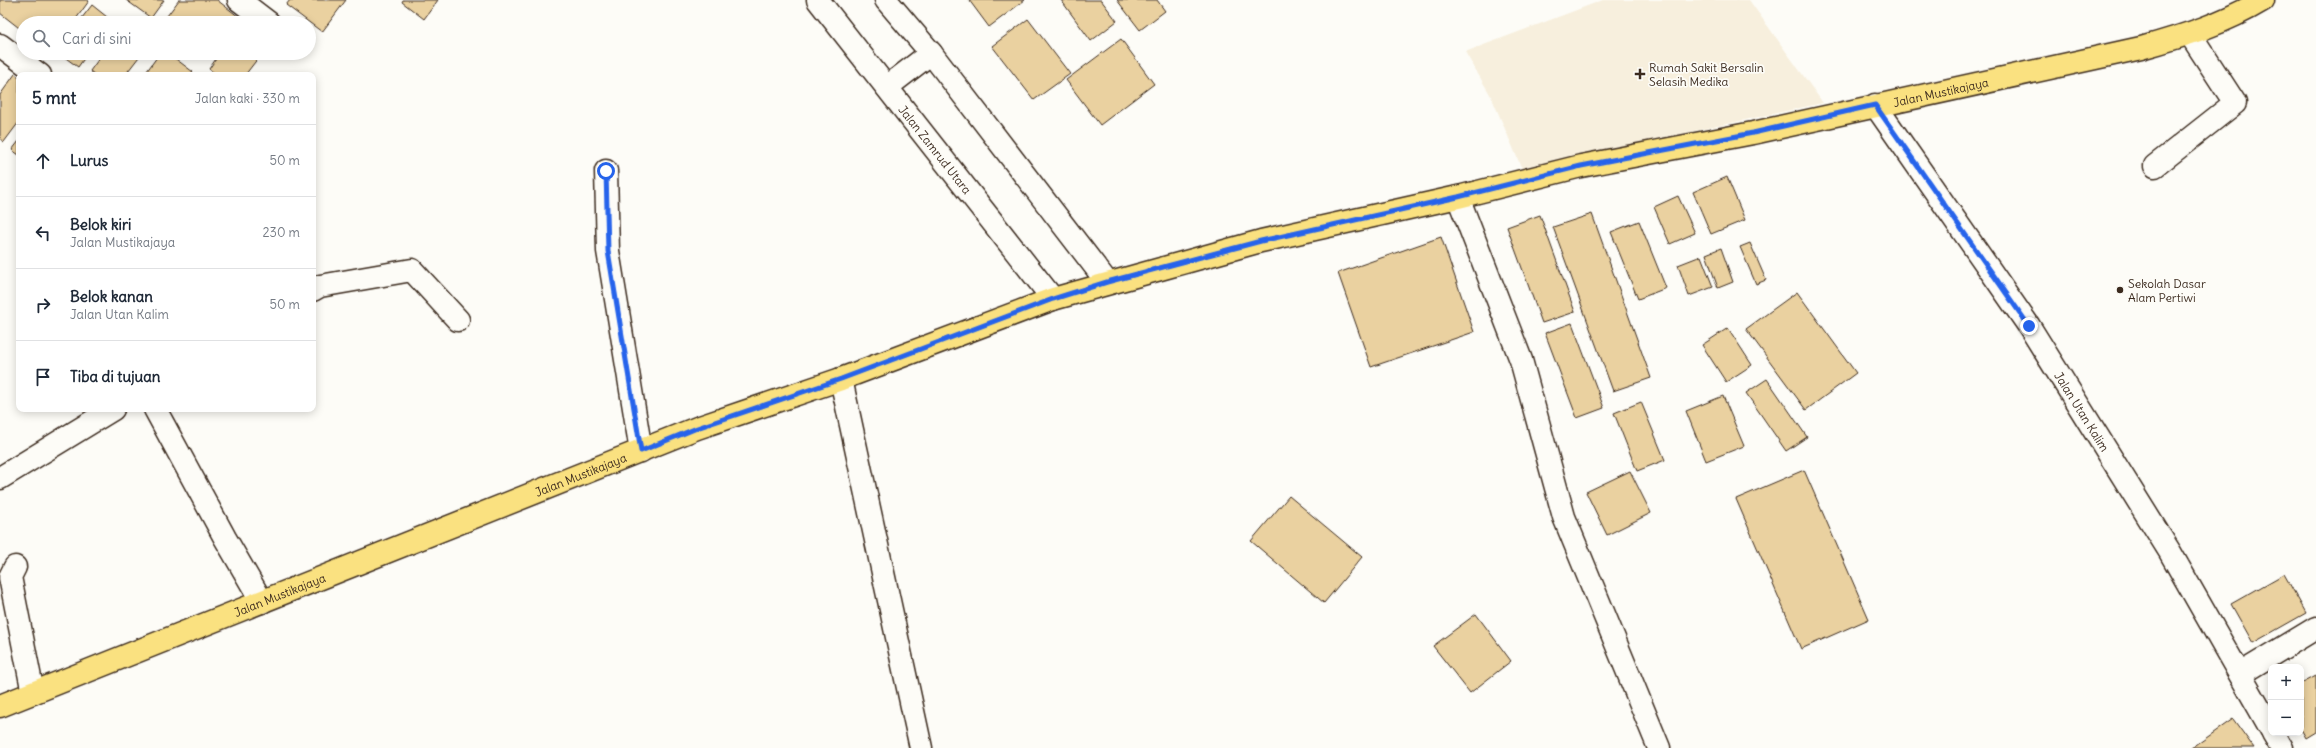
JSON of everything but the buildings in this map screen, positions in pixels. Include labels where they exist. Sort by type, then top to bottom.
[{"type":"main road","name":"Jalan Mustikajaya","points":[[0,706],[697,428],[841,379],[1053,299],[1107,282],[1261,241],[1458,197],[1581,166],[1753,133],[1875,105],[2134,50],[2190,34],[2241,13],[2263,0]]},
{"type":"street","points":[[240,0],[260,16]]},
{"type":"street","name":"Jalan Zamrud Utara","points":[[818,0],[1053,299]]},
{"type":"street","points":[[886,0],[931,53],[1107,282]]},
{"type":"street","points":[[2155,166],[2235,103],[2190,34]]},
{"type":"street","points":[[0,45],[16,57]]},
{"type":"street","points":[[887,87],[931,53]]},
{"type":"street","points":[[20,60],[36,72]]},
{"type":"street","name":"Jalan Utan Kalim","points":[[1875,105],[2029,326],[2170,552],[2268,724]]},
{"type":"street","points":[[606,171],[608,251],[641,451]]},
{"type":"street","points":[[1458,197],[1521,360],[1564,517],[1659,748]]},
{"type":"street","points":[[316,288],[320,286],[412,270],[458,320]]},
{"type":"street","points":[[841,379],[921,748]]},
{"type":"street","points":[[0,478],[108,412]]},
{"type":"street","points":[[157,412],[225,538],[262,602]]},
{"type":"street","points":[[14,567],[10,577],[33,693]]},
{"type":"street","points":[[2240,674],[2316,628]]},
{"type":"street","points":[[2275,736],[2282,748]]},
{"type":"shaded area","name":"Rumah Sakit Bersalin Selasih Medika","points":[[1603,0],[1749,0],[1823,103],[1522,169],[1491,96],[1465,52]]},
{"type":"place","name":"Rumah Sakit Bersalin Selasih Medika","points":[[1640,74]]},
{"type":"place","name":"Sekolah Dasar Alam Pertiwi","points":[[2120,290]]},
{"type":"route","points":[[606,171],[608,251],[641,451],[697,428],[841,379],[1053,299],[1107,282],[1261,241],[1458,197],[1581,166],[1753,133],[1875,105],[2029,326]]}]
